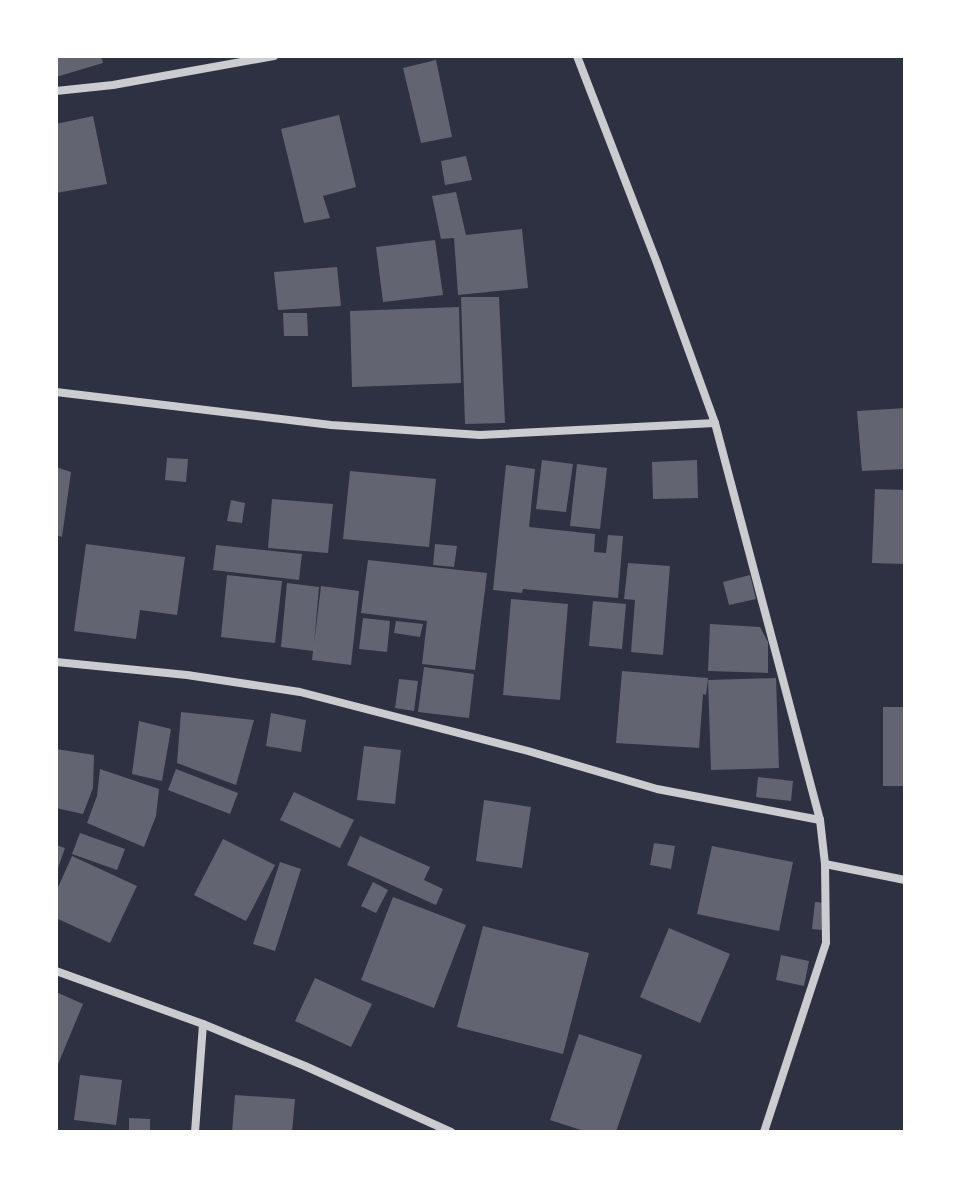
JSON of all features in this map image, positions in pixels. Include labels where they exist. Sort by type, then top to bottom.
[{"type":"street","points":[[56,91],[113,85],[274,56]]},
{"type":"street","points":[[577,56],[715,423],[820,820],[825,864],[826,943],[764,1132]]},
{"type":"street","points":[[56,392],[331,425],[480,435],[715,423]]},
{"type":"street","points":[[56,662],[187,675],[300,692],[528,751],[657,789],[820,820]]},
{"type":"street","points":[[825,864],[905,880]]},
{"type":"street","points":[[56,971],[203,1024],[451,1132]]},
{"type":"street","points":[[195,1132],[203,1024]]},
{"type":"building","points":[[56,56],[101,56],[103,63],[56,77]]},
{"type":"building","points":[[436,60],[452,137],[421,143],[403,68]]},
{"type":"building","points":[[339,115],[356,187],[323,196],[330,218],[304,223],[281,129]]},
{"type":"building","points":[[93,116],[107,184],[56,193],[56,124]]},
{"type":"building","points":[[466,156],[472,180],[445,185],[441,161]]},
{"type":"building","points":[[456,192],[466,235],[522,229],[528,288],[458,295],[454,238],[441,239],[432,196]]},
{"type":"building","points":[[435,240],[443,295],[383,302],[376,247]]},
{"type":"building","points":[[337,267],[341,306],[278,310],[274,272]]},
{"type":"building","points":[[461,297],[499,297],[505,423],[465,424]]},
{"type":"building","points":[[459,307],[461,383],[352,387],[350,311]]},
{"type":"building","points":[[283,313],[307,313],[308,336],[284,336]]},
{"type":"building","points":[[905,408],[905,469],[862,471],[857,411]]},
{"type":"building","points":[[167,458],[188,459],[186,482],[165,480]]},
{"type":"building","points":[[542,460],[573,464],[566,512],[536,509]]},
{"type":"building","points":[[697,460],[698,498],[653,499],[652,462]]},
{"type":"building","points":[[577,464],[607,468],[600,529],[570,526]]},
{"type":"building","points":[[506,465],[535,469],[529,527],[595,534],[594,552],[606,553],[608,535],[623,536],[618,598],[523,589],[522,593],[493,590]]},
{"type":"building","points":[[56,467],[71,472],[62,537],[56,535]]},
{"type":"building","points":[[350,471],[436,479],[429,547],[343,539]]},
{"type":"building","points":[[875,489],[905,490],[905,564],[872,563]]},
{"type":"building","points":[[272,499],[333,504],[328,553],[268,548]]},
{"type":"building","points":[[231,500],[245,503],[242,523],[227,521]]},
{"type":"building","points":[[86,544],[185,557],[177,615],[140,610],[136,639],[74,631]]},
{"type":"building","points":[[435,544],[457,546],[454,567],[433,565]]},
{"type":"building","points":[[216,545],[302,554],[299,580],[213,570]]},
{"type":"building","points":[[368,560],[487,573],[475,670],[422,664],[427,621],[361,613]]},
{"type":"building","points":[[628,563],[670,566],[663,655],[631,652],[635,600],[624,599]]},
{"type":"building","points":[[227,575],[282,581],[275,643],[221,637]]},
{"type":"building","points":[[750,575],[756,599],[729,605],[723,582]]},
{"type":"building","points":[[287,583],[319,587],[314,644],[321,586],[359,591],[351,665],[312,660],[313,651],[281,647]]},
{"type":"building","points":[[511,599],[568,604],[560,700],[503,695]]},
{"type":"building","points":[[593,601],[626,604],[622,649],[589,646]]},
{"type":"building","points":[[363,618],[390,621],[387,652],[359,649]]},
{"type":"building","points":[[396,621],[423,624],[420,637],[394,633]]},
{"type":"building","points":[[710,624],[760,627],[768,642],[768,673],[708,671]]},
{"type":"building","points":[[424,667],[474,674],[469,718],[418,712]]},
{"type":"building","points":[[622,671],[708,678],[706,695],[703,694],[699,748],[616,743]]},
{"type":"building","points":[[776,678],[779,768],[711,770],[708,680]]},
{"type":"building","points":[[399,679],[418,681],[414,711],[395,708]]},
{"type":"building","points":[[883,707],[905,707],[905,786],[883,786]]},
{"type":"building","points":[[181,712],[254,720],[236,785],[177,763]]},
{"type":"building","points":[[271,713],[306,720],[301,752],[266,746]]},
{"type":"building","points":[[139,721],[171,729],[162,781],[132,774]]},
{"type":"building","points":[[364,746],[401,750],[395,804],[357,800]]},
{"type":"building","points":[[56,749],[94,755],[93,788],[83,814],[56,808]]},
{"type":"building","points":[[100,769],[159,789],[156,816],[144,847],[87,823],[97,796]]},
{"type":"building","points":[[176,769],[238,793],[230,814],[168,790]]},
{"type":"building","points":[[758,777],[793,781],[791,801],[756,797]]},
{"type":"building","points":[[294,792],[354,820],[340,848],[280,820]]},
{"type":"building","points":[[484,800],[531,807],[522,868],[476,861]]},
{"type":"building","points":[[80,833],[125,849],[117,870],[72,854]]},
{"type":"building","points":[[360,836],[430,867],[424,880],[443,889],[436,905],[347,865]]},
{"type":"building","points":[[223,839],[275,865],[246,921],[194,895]]},
{"type":"building","points":[[654,843],[675,846],[671,869],[650,865]]},
{"type":"building","points":[[56,845],[65,848],[56,874]]},
{"type":"building","points":[[712,846],[793,862],[779,931],[697,914]]},
{"type":"building","points":[[72,856],[137,886],[110,943],[56,918],[56,892]]},
{"type":"building","points":[[280,862],[301,869],[275,951],[253,944]]},
{"type":"building","points":[[373,882],[388,890],[376,913],[361,906]]},
{"type":"building","points":[[393,897],[466,925],[434,1008],[361,980]]},
{"type":"building","points":[[815,902],[826,903],[823,930],[812,929]]},
{"type":"building","points":[[483,926],[589,953],[563,1054],[457,1027]]},
{"type":"building","points":[[669,928],[730,954],[700,1023],[640,997]]},
{"type":"building","points":[[781,955],[809,961],[804,986],[776,980]]},
{"type":"building","points":[[315,978],[372,1004],[351,1047],[295,1021]]},
{"type":"building","points":[[56,992],[83,1004],[56,1069]]},
{"type":"building","points":[[579,1034],[642,1055],[616,1132],[587,1132],[550,1120]]},
{"type":"building","points":[[80,1075],[122,1080],[116,1125],[74,1120]]},
{"type":"building","points":[[235,1095],[295,1099],[292,1132],[232,1132]]},
{"type":"building","points":[[129,1118],[150,1119],[150,1132],[129,1132]]}]
